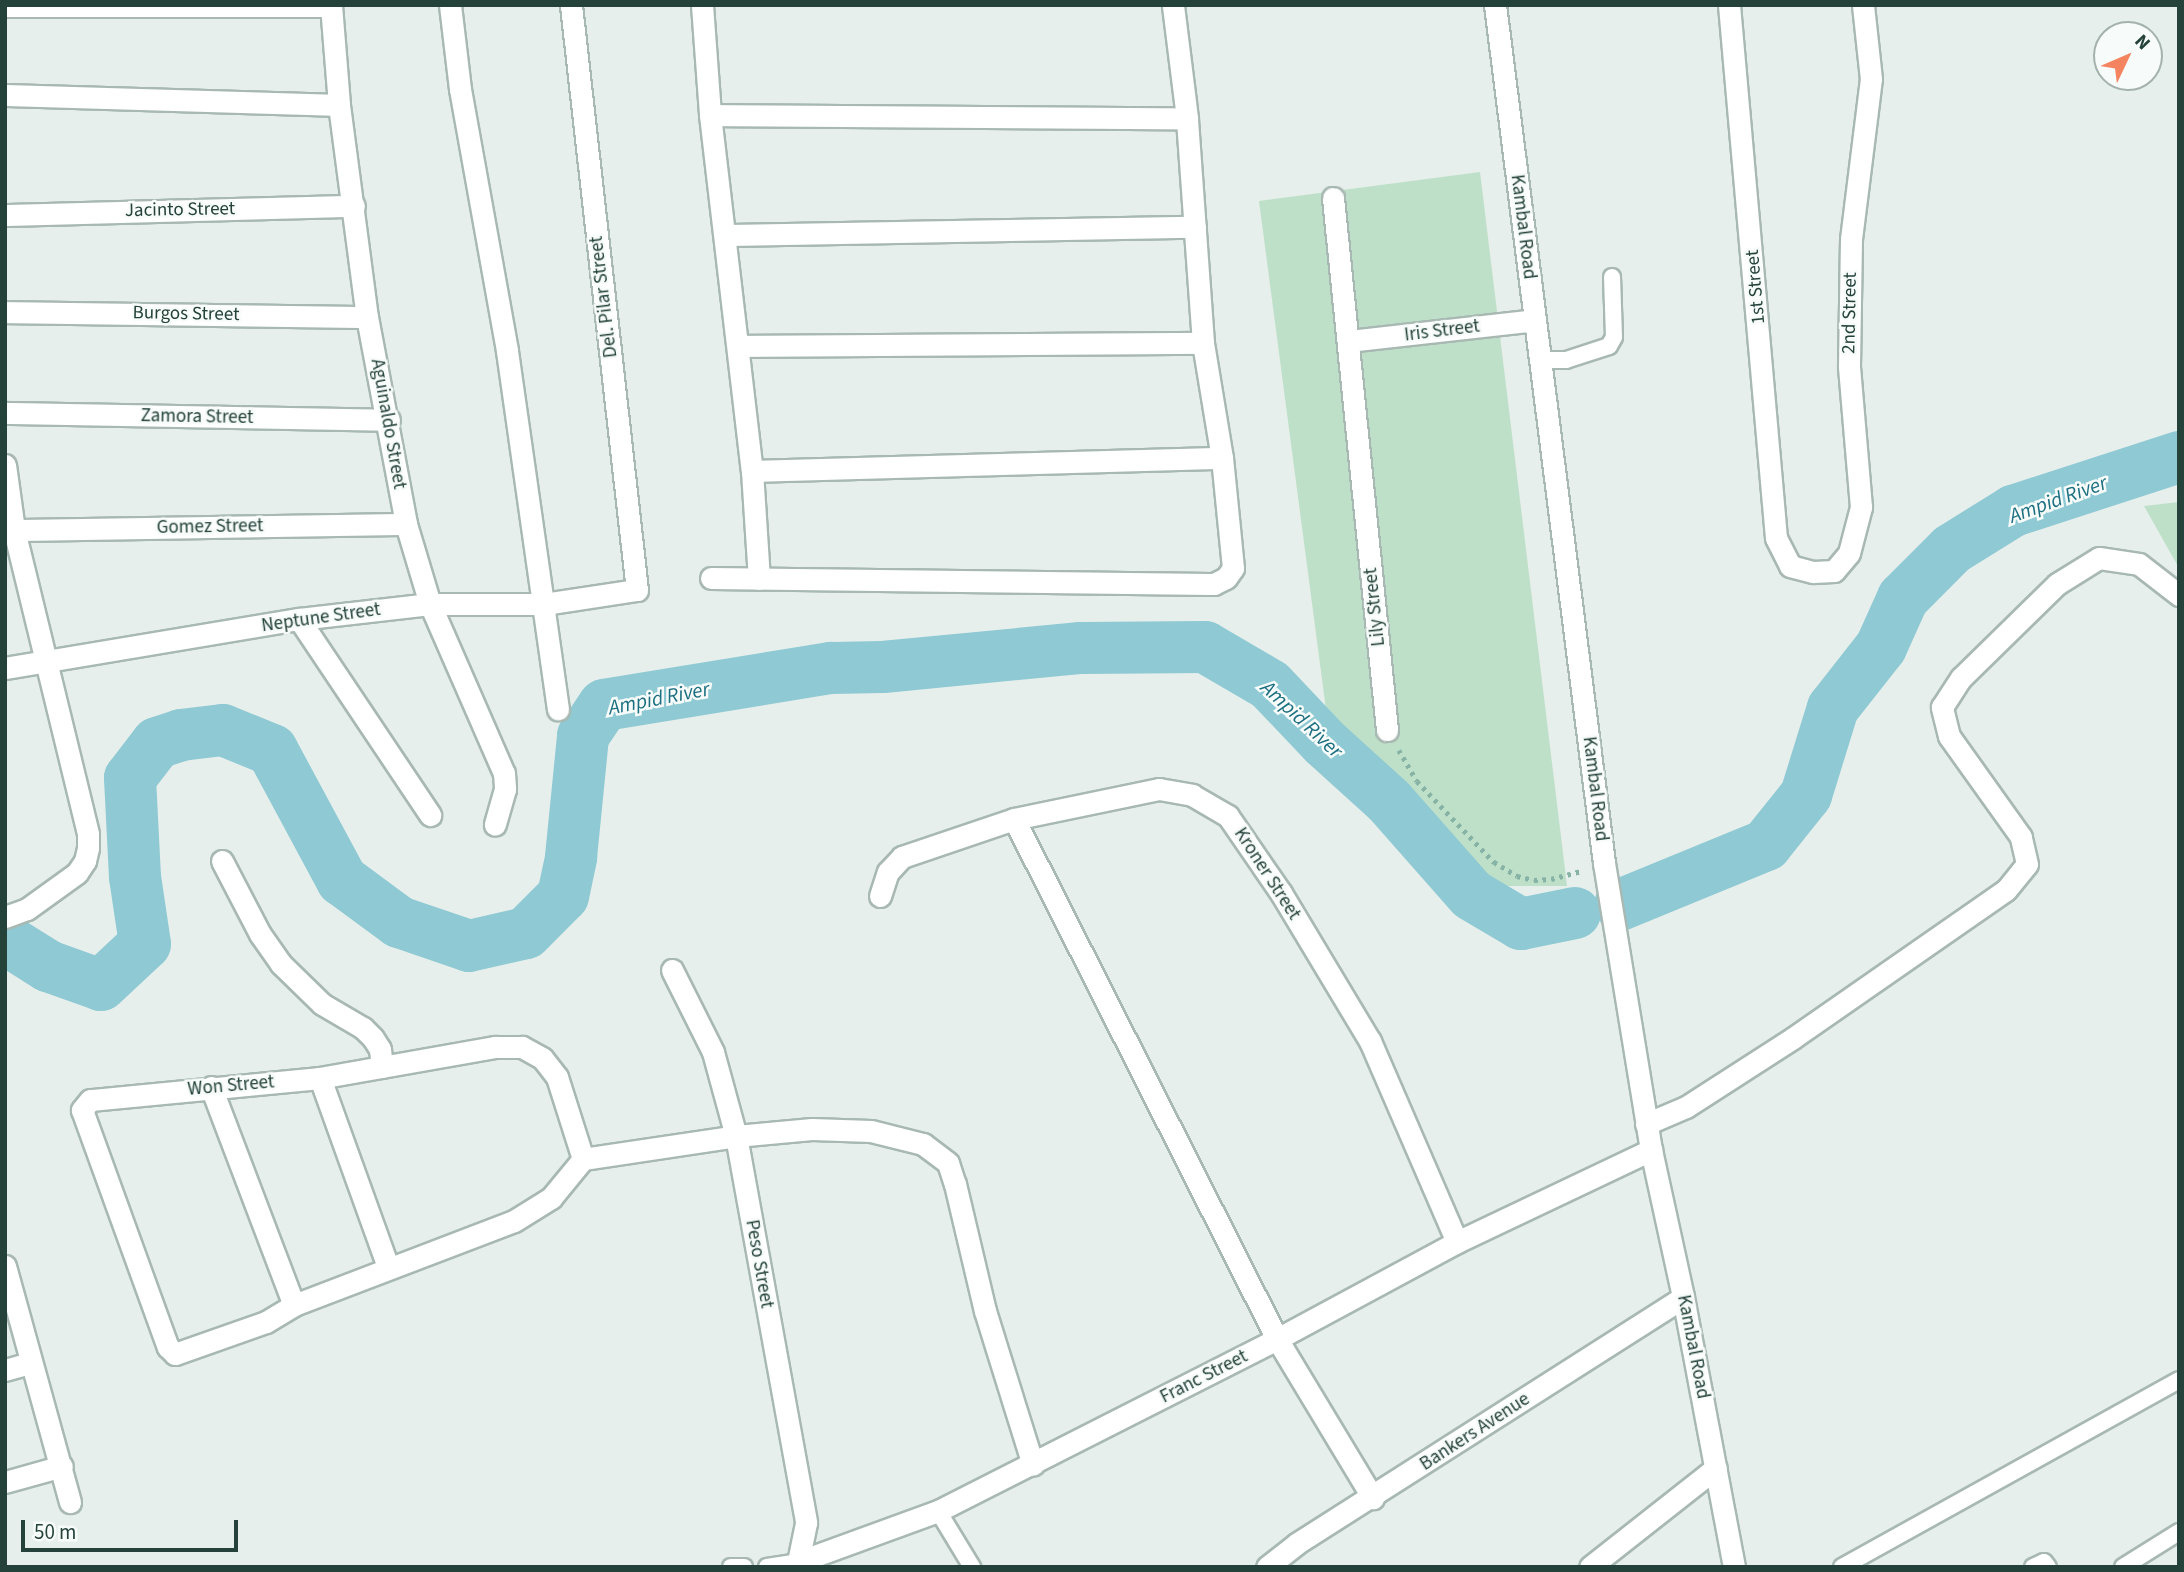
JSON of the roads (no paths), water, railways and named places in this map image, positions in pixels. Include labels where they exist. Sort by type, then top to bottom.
[{"type":"street","points":[[450,5],[460,89],[507,351],[558,709]]},
{"type":"street","name":"Del. Pilar Street","points":[[571,5],[638,589]]},
{"type":"street","points":[[702,5],[710,115],[752,471],[759,579]]},
{"type":"street","points":[[711,578],[1214,584],[1227,578],[1233,568],[1222,458],[1203,343],[1187,118],[1173,5]]},
{"type":"street","name":"Kambal Road","points":[[1495,5],[1604,863],[1646,1124],[1683,1297],[1734,1567]]},
{"type":"street","name":"1st Street","points":[[1729,5],[1776,538],[1790,566]]},
{"type":"street","name":"2nd Street","points":[[1790,566],[1813,572],[1834,571],[1849,553],[1861,507],[1849,366],[1851,239],[1871,79],[1863,5]]},
{"type":"street","points":[[5,6],[331,6]]},
{"type":"street","name":"Aguinaldo Street","points":[[331,6],[339,105],[367,317],[389,420],[406,524],[430,604],[504,774],[505,789],[495,825]]},
{"type":"street","points":[[5,95],[339,105]]},
{"type":"street","points":[[710,115],[1187,118]]},
{"type":"street","name":"Lily Street","points":[[1334,198],[1387,730]]},
{"type":"street","name":"Jacinto Street","points":[[5,215],[354,206]]},
{"type":"street","points":[[725,235],[1195,227]]},
{"type":"street","name":"Burgos Street","points":[[5,312],[367,317]]},
{"type":"street","name":"Iris Street","points":[[1349,341],[1535,320]]},
{"type":"street","points":[[739,346],[1203,343]]},
{"type":"street","name":"Zamora Street","points":[[5,413],[389,420]]},
{"type":"street","points":[[752,471],[1222,458]]},
{"type":"street","points":[[5,465],[14,530],[88,834],[85,861],[77,873],[26,909],[5,917]]},
{"type":"street","name":"Gomez Street","points":[[14,530],[406,524]]},
{"type":"street","points":[[1646,1124],[1686,1107],[1793,1038],[2006,890],[2027,864],[2021,837],[1949,736],[1942,707],[1961,678],[2057,584],[2099,558],[2138,564],[2179,595]]},
{"type":"street","name":"Neptune Street","points":[[5,668],[299,619],[430,604],[544,604],[638,589]]},
{"type":"street","points":[[299,619],[430,815]]},
{"type":"street","name":"Kroner Street","points":[[880,896],[888,872],[902,858],[1014,819],[1159,789],[1192,795],[1228,816],[1281,893],[1370,1041],[1457,1242]]},
{"type":"street","points":[[1014,819],[1277,1339],[1373,1498]]},
{"type":"street","points":[[222,861],[260,934],[281,964],[322,1004],[363,1028],[373,1038],[380,1049],[382,1067]]},
{"type":"street","name":"Peso Street","points":[[672,970],[713,1052],[736,1136],[806,1523],[798,1564]]},
{"type":"street","name":"Won Street","points":[[294,1305],[266,1322],[185,1353],[175,1354],[168,1347],[82,1110],[90,1100],[320,1078],[495,1047],[522,1047],[542,1058],[556,1077],[583,1159]]},
{"type":"street","points":[[320,1078],[388,1268]]},
{"type":"street","points":[[211,1087],[294,1305],[513,1221],[551,1198],[583,1159],[736,1136],[812,1129],[871,1131],[923,1144],[948,1163],[985,1311],[1033,1465]]},
{"type":"street","name":"Franc Street","points":[[798,1564],[938,1511],[1033,1465],[1457,1242],[1651,1150]]},
{"type":"street","points":[[5,1266],[71,1502]]},
{"type":"street","name":"Bankers Avenue","points":[[1267,1567],[1296,1544],[1373,1498],[1683,1297]]},
{"type":"street","points":[[5,1370],[30,1363]]},
{"type":"street","points":[[5,1482],[62,1466]]},
{"type":"street","points":[[1590,1567],[1716,1468]]},
{"type":"lane","points":[[1540,360],[1566,360],[1609,346],[1614,337],[1612,277]]},
{"type":"lane","points":[[1842,1567],[2179,1380]]},
{"type":"lane","points":[[938,1511],[972,1567]]},
{"type":"lane","points":[[2123,1567],[2179,1532]]},
{"type":"lane","points":[[2033,1567],[2044,1562],[2048,1567]]},
{"type":"lane","points":[[767,1567],[798,1564]]},
{"type":"lane","points":[[731,1567],[744,1567]]},
{"type":"waterway","name":"Ampid River","points":[[1620,905],[1766,845],[1806,795],[1833,708],[1881,647],[1903,598],[1952,549],[2013,511],[2179,457]]},
{"type":"waterway","name":"Ampid River","points":[[5,939],[48,966],[101,985],[145,944],[135,877],[130,778],[157,743],[181,735],[223,730],[272,750],[342,880],[399,922],[469,946],[526,933],[563,896],[571,857],[583,736],[604,705],[831,668],[883,667],[1081,648],[1205,647],[1270,685],[1325,743],[1389,801],[1472,895],[1521,924],[1575,913]]}]
